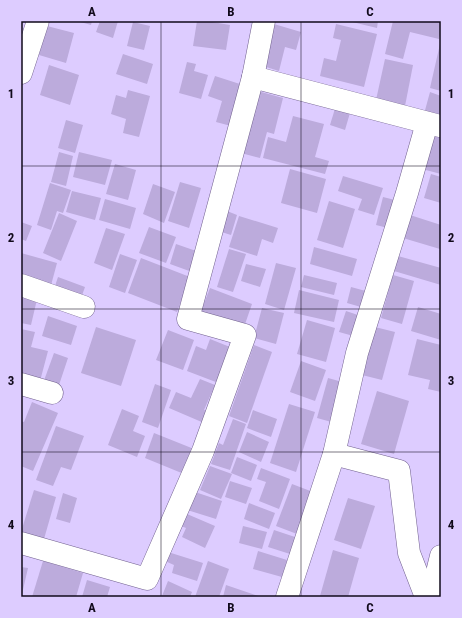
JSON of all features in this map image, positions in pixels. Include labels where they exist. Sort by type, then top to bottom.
[{"type":"street","points":[[21,73],[38,21]]},
{"type":"street","points":[[21,543],[147,579],[203,451],[246,335],[188,319],[253,77],[264,21]]},
{"type":"street","points":[[253,77],[434,125],[407,193],[357,354],[334,454],[287,597]]},
{"type":"street","points":[[21,285],[84,307]]},
{"type":"street","points":[[21,384],[52,393]]},
{"type":"street","points":[[334,454],[399,471],[409,553],[426,597]]},
{"type":"street","points":[[431,597],[441,556]]},
{"type":"building","points":[[77,21],[92,21],[91,25]]},
{"type":"building","points":[[100,21],[118,21],[113,38],[96,32]]},
{"type":"building","points":[[197,21],[230,25],[226,50],[193,46]]},
{"type":"building","points":[[348,21],[378,21],[377,28]]},
{"type":"building","points":[[393,21],[441,22],[439,39],[410,32],[403,59],[385,54]]},
{"type":"building","points":[[133,22],[150,26],[144,50],[127,46]]},
{"type":"building","points":[[274,24],[301,32],[296,50],[285,47],[279,71],[263,66]]},
{"type":"building","points":[[336,24],[377,34],[364,87],[320,76],[324,58],[336,61],[341,40],[333,38]]},
{"type":"building","points":[[47,26],[74,33],[66,63],[39,55]]},
{"type":"building","points":[[441,44],[441,91],[430,88]]},
{"type":"building","points":[[123,54],[153,64],[147,84],[116,74]]},
{"type":"building","points":[[385,59],[413,65],[405,106],[376,100]]},
{"type":"building","points":[[187,62],[196,64],[194,71],[208,75],[201,99],[179,93]]},
{"type":"building","points":[[49,65],[79,75],[70,105],[40,95]]},
{"type":"building","points":[[215,76],[243,85],[231,126],[216,122],[222,101],[208,96]]},
{"type":"building","points":[[128,90],[150,96],[139,137],[123,133],[126,119],[111,114],[116,95],[126,98]]},
{"type":"building","points":[[254,90],[283,98],[274,134],[267,132],[260,158],[237,152]]},
{"type":"building","points":[[430,92],[441,96],[441,118],[424,114]]},
{"type":"building","points":[[337,102],[352,106],[345,130],[330,125]]},
{"type":"building","points":[[293,116],[324,124],[315,157],[329,161],[325,174],[263,158],[268,137],[286,142]]},
{"type":"building","points":[[66,120],[83,125],[75,153],[58,148]]},
{"type":"building","points":[[434,130],[441,132],[441,174],[422,169]]},
{"type":"building","points":[[59,152],[73,156],[66,186],[51,182]]},
{"type":"building","points":[[79,152],[112,160],[105,185],[73,177]]},
{"type":"building","points":[[115,164],[136,170],[128,200],[106,194]]},
{"type":"building","points":[[290,169],[326,179],[317,213],[281,203]]},
{"type":"building","points":[[431,174],[441,177],[441,203],[424,198]]},
{"type":"building","points":[[343,176],[383,188],[374,215],[358,210],[362,199],[338,191]]},
{"type":"building","points":[[180,182],[201,188],[189,228],[168,221]]},
{"type":"building","points":[[50,183],[71,190],[63,213],[57,211],[51,230],[37,225]]},
{"type":"building","points":[[153,184],[175,192],[164,223],[143,214]]},
{"type":"building","points":[[72,191],[101,198],[95,220],[66,212]]},
{"type":"building","points":[[383,197],[399,201],[392,229],[376,225]]},
{"type":"building","points":[[105,199],[136,208],[130,229],[99,220]]},
{"type":"building","points":[[329,201],[355,209],[343,248],[317,240]]},
{"type":"building","points":[[222,209],[237,215],[231,235],[215,230]]},
{"type":"building","points":[[59,213],[77,221],[61,261],[43,253]]},
{"type":"building","points":[[410,215],[441,225],[440,249],[403,238]]},
{"type":"building","points":[[239,216],[278,228],[273,243],[262,239],[257,256],[229,247]]},
{"type":"building","points":[[21,222],[32,226],[26,241],[21,239]]},
{"type":"building","points":[[149,227],[176,237],[166,263],[139,253]]},
{"type":"building","points":[[106,228],[125,234],[112,270],[94,263]]},
{"type":"building","points":[[176,244],[199,252],[192,272],[170,264]]},
{"type":"building","points":[[314,247],[357,259],[352,276],[310,264]]},
{"type":"building","points":[[229,249],[246,254],[233,292],[217,287]]},
{"type":"building","points":[[21,253],[57,263],[50,289],[21,281]]},
{"type":"building","points":[[120,254],[137,260],[125,293],[109,287]]},
{"type":"building","points":[[398,256],[441,268],[441,285],[394,271]]},
{"type":"building","points":[[141,258],[190,277],[177,312],[128,293]]},
{"type":"building","points":[[276,263],[296,268],[284,310],[265,304]]},
{"type":"building","points":[[246,264],[266,269],[260,287],[241,281]]},
{"type":"building","points":[[304,275],[337,283],[334,295],[301,287]]},
{"type":"building","points":[[393,275],[414,281],[402,324],[381,318]]},
{"type":"building","points":[[58,277],[85,287],[80,301],[53,292]]},
{"type":"building","points":[[351,287],[373,293],[368,309],[347,303]]},
{"type":"building","points":[[210,288],[252,304],[244,327],[201,311]]},
{"type":"building","points":[[299,290],[339,300],[334,322],[294,313]]},
{"type":"building","points":[[21,291],[38,295],[31,325],[21,323]]},
{"type":"building","points":[[418,307],[441,314],[441,340],[411,331]]},
{"type":"building","points":[[262,308],[284,313],[276,344],[254,338]]},
{"type":"building","points":[[346,311],[364,317],[357,337],[339,332]]},
{"type":"building","points":[[48,316],[77,326],[71,345],[42,336]]},
{"type":"building","points":[[307,320],[335,328],[326,362],[297,354]]},
{"type":"building","points":[[96,327],[136,340],[121,386],[81,373]]},
{"type":"building","points":[[375,327],[395,332],[382,380],[362,375]]},
{"type":"building","points":[[21,329],[35,332],[31,347],[48,351],[39,385],[21,380]]},
{"type":"building","points":[[168,330],[194,340],[183,370],[156,360]]},
{"type":"building","points":[[210,339],[235,349],[221,384],[187,371],[196,346],[206,350]]},
{"type":"building","points":[[417,339],[441,345],[441,392],[428,389],[430,380],[408,375]]},
{"type":"building","points":[[254,345],[272,352],[247,423],[229,416]]},
{"type":"building","points":[[54,353],[68,358],[57,391],[42,386]]},
{"type":"building","points":[[301,361],[326,370],[315,401],[290,392]]},
{"type":"building","points":[[328,378],[346,383],[335,423],[317,418]]},
{"type":"building","points":[[200,379],[215,385],[204,410],[209,412],[204,423],[169,408],[176,392],[191,398]]},
{"type":"building","points":[[155,384],[171,390],[158,428],[142,422]]},
{"type":"building","points":[[377,391],[409,401],[394,454],[361,444]]},
{"type":"building","points":[[32,402],[58,413],[33,471],[21,466],[21,421],[24,422]]},
{"type":"building","points":[[289,404],[315,412],[296,472],[270,463]]},
{"type":"building","points":[[122,409],[139,416],[133,431],[145,436],[137,457],[108,445]]},
{"type":"building","points":[[253,410],[277,419],[271,437],[247,428]]},
{"type":"building","points":[[233,419],[246,424],[230,470],[211,464],[219,443],[223,445]]},
{"type":"building","points":[[56,426],[84,436],[71,470],[61,467],[53,486],[36,480]]},
{"type":"building","points":[[247,432],[269,442],[261,462],[239,452]]},
{"type":"building","points":[[154,433],[194,449],[184,474],[145,458]]},
{"type":"building","points":[[237,457],[257,465],[251,481],[231,473]]},
{"type":"building","points":[[210,466],[232,474],[221,499],[200,490]]},
{"type":"building","points":[[261,468],[290,479],[279,509],[259,501],[266,482],[257,479]]},
{"type":"building","points":[[230,481],[252,488],[246,504],[225,497]]},
{"type":"building","points":[[292,484],[313,492],[297,534],[276,526]]},
{"type":"building","points":[[34,490],[56,497],[44,539],[21,532]]},
{"type":"building","points":[[189,490],[222,501],[216,519],[184,509]]},
{"type":"building","points":[[63,493],[77,498],[70,523],[56,519]]},
{"type":"building","points":[[348,498],[375,506],[361,549],[334,540]]},
{"type":"building","points":[[249,503],[275,513],[269,529],[244,519]]},
{"type":"building","points":[[180,511],[215,526],[205,548],[182,537],[186,528],[174,523]]},
{"type":"building","points":[[243,526],[267,532],[262,549],[239,543]]},
{"type":"building","points":[[274,530],[295,537],[290,554],[268,547]]},
{"type":"building","points":[[333,550],[359,558],[348,597],[320,596]]},
{"type":"building","points":[[258,551],[287,560],[282,577],[253,569]]},
{"type":"building","points":[[168,552],[203,563],[197,581],[172,573],[174,565],[165,561]]},
{"type":"building","points":[[43,561],[83,573],[76,597],[32,597]]},
{"type":"building","points":[[208,561],[229,569],[219,597],[195,597]]},
{"type":"building","points":[[21,567],[28,568],[22,594],[21,594]]},
{"type":"building","points":[[87,580],[110,587],[107,597],[82,597]]},
{"type":"building","points":[[168,581],[192,592],[190,597],[162,596]]},
{"type":"building","points":[[226,585],[261,597],[223,597]]}]
